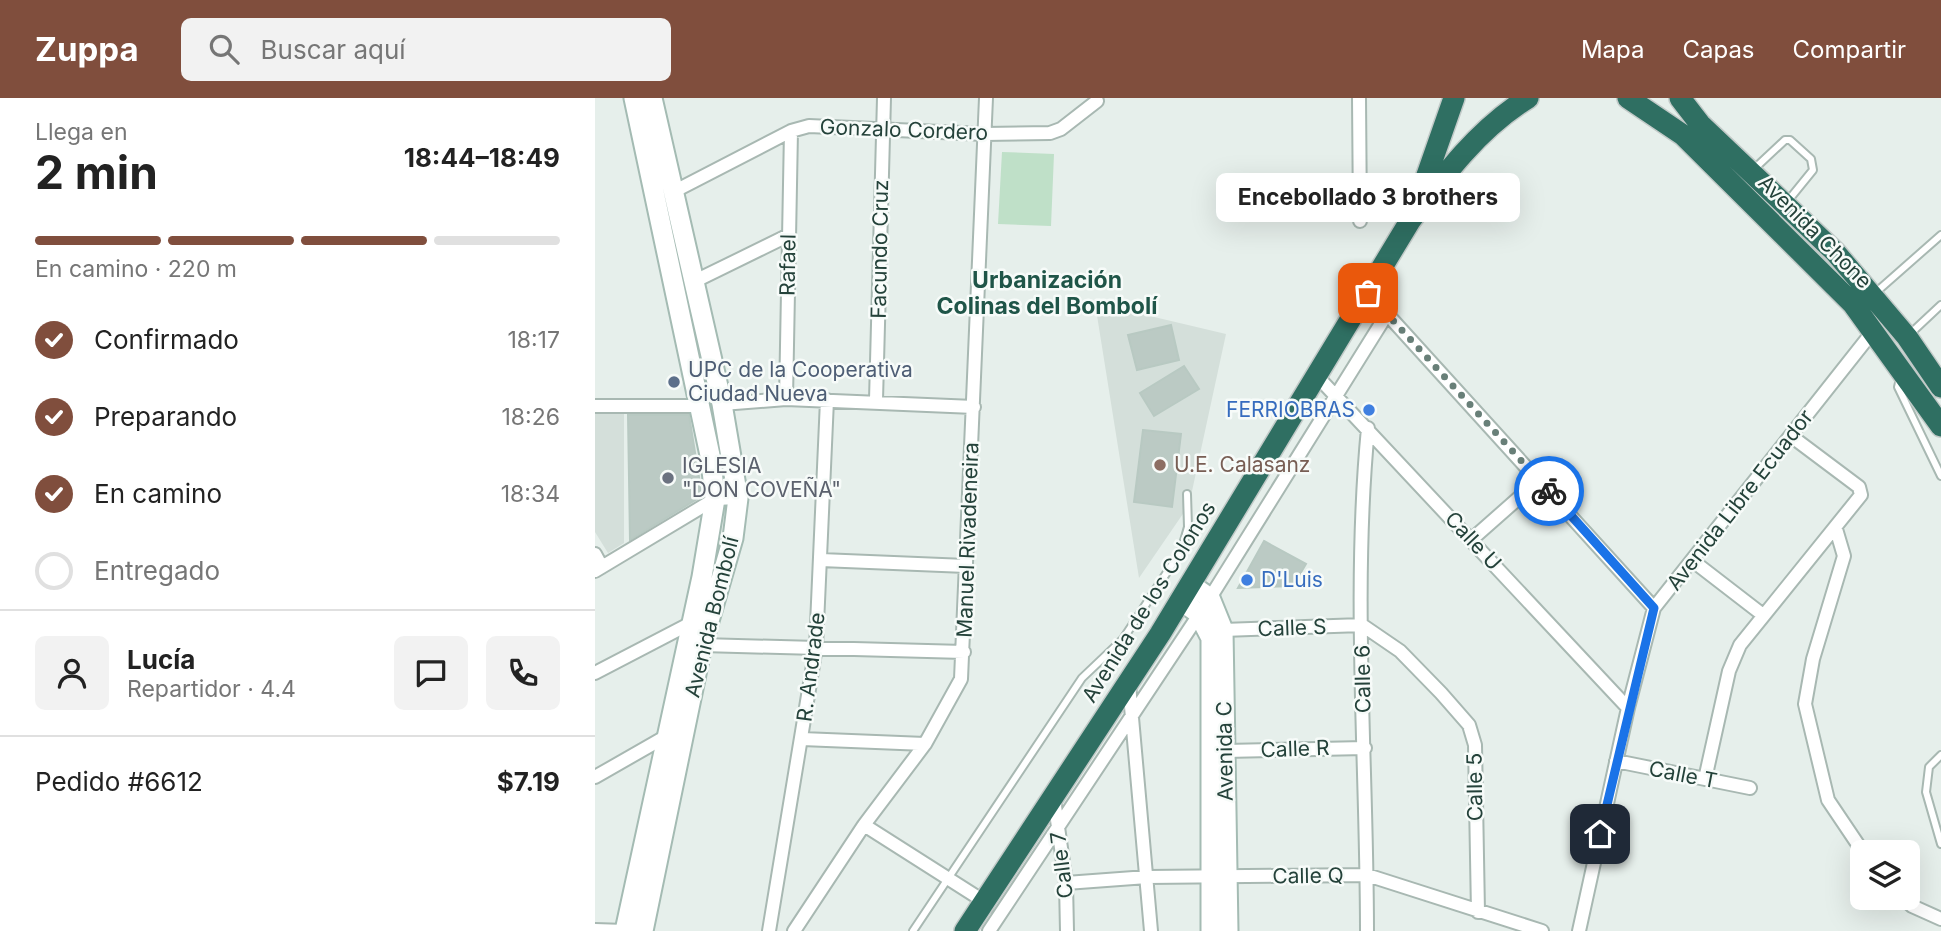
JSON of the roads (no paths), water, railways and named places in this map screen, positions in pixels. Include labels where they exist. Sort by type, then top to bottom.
[{"type":"highway","name":"Avenida de los Colonos","points":[[1410,221],[1454,98]]},
{"type":"highway","name":"Avenida de los Colonos","points":[[965,931],[1129,684],[1410,221],[1451,167],[1479,137],[1508,111],[1528,98]]},
{"type":"highway","name":"Avenida Chone","points":[[1629,98],[1683,135],[1853,304],[1941,426]]},
{"type":"highway","name":"Avenida Chone","points":[[1680,98],[1700,124],[1835,252],[1907,337],[1941,387]]},
{"type":"street","name":"Avenida Bombolí","points":[[625,931],[665,737],[702,577],[715,499],[700,406],[634,98]]},
{"type":"street","name":"Avenida Bombolí","points":[[643,931],[702,645],[733,538],[738,498],[722,404],[652,98]]},
{"type":"street","name":"Facundo Cruz","points":[[876,400],[884,98]]},
{"type":"street","name":"Manuel Rivadeneira","points":[[794,931],[864,825],[925,744],[958,688],[964,652],[986,98]]},
{"type":"street","points":[[1359,98],[1360,221]]},
{"type":"street","name":"Gonzalo Cordero","points":[[673,192],[791,131],[815,125],[984,134],[1056,132],[1097,101]]},
{"type":"street","name":"Rafael","points":[[786,399],[791,131]]},
{"type":"street","points":[[693,282],[789,235]]},
{"type":"street","points":[[1368,293],[1654,608]]},
{"type":"street","points":[[990,930],[1204,606],[1387,314]]},
{"type":"street","name":"Avenida Libre Ecuador","points":[[1579,931],[1628,708],[1654,608],[1874,330]]},
{"type":"street","name":"Calle U","points":[[1316,375],[1628,708]]},
{"type":"street","points":[[722,404],[786,399],[876,400],[974,407]]},
{"type":"street","name":"R. Andrade","points":[[769,931],[816,648],[827,400]]},
{"type":"street","points":[[595,406],[700,406]]},
{"type":"street","name":"Calle 6","points":[[1367,931],[1362,625],[1363,479],[1368,428]]},
{"type":"street","points":[[1705,779],[1734,657],[1763,615],[1836,529],[1861,491],[1791,436]]},
{"type":"street","points":[[1471,540],[1539,480]]},
{"type":"street","points":[[595,554],[599,569],[715,499],[738,498]]},
{"type":"street","points":[[1836,529],[1844,556],[1814,659],[1805,704],[1828,800],[1855,840]]},
{"type":"street","points":[[821,560],[966,566]]},
{"type":"street","points":[[1693,561],[1763,615]]},
{"type":"street","points":[[1185,592],[1204,606]]},
{"type":"street","name":"Avenida C","points":[[1204,606],[1223,631],[1225,751],[1219,877],[1211,931]]},
{"type":"street","name":"Avenida C","points":[[1204,606],[1211,638],[1219,877],[1229,931]]},
{"type":"street","points":[[595,673],[691,623]]},
{"type":"street","name":"Calle S","points":[[1223,631],[1362,625]]},
{"type":"street","name":"Calle 5","points":[[1362,625],[1409,660],[1441,693],[1473,734],[1478,912]]},
{"type":"street","points":[[702,645],[964,652]]},
{"type":"street","points":[[1129,684],[1151,931]]},
{"type":"street","points":[[595,777],[665,737]]},
{"type":"street","points":[[802,739],[925,744]]},
{"type":"street","name":"Calle R","points":[[1225,751],[1365,748]]},
{"type":"street","name":"Calle T","points":[[1616,761],[1750,789]]},
{"type":"street","name":"Calle 7","points":[[1054,799],[1066,883],[1067,931]]},
{"type":"street","points":[[864,825],[985,902],[990,930]]},
{"type":"street","name":"Calle Q","points":[[1066,883],[1147,877],[1367,875],[1542,931]]},
{"type":"street","points":[[1920,910],[1941,919]]},
{"type":"street","points":[[595,930],[625,931]]},
{"type":"lane","points":[[1751,173],[1785,140],[1790,140],[1811,159],[1814,170],[1785,205]]},
{"type":"lane","points":[[1872,296],[1941,235]]},
{"type":"lane","points":[[1907,337],[1941,305]]},
{"type":"lane","points":[[1902,370],[1898,387],[1941,476]]},
{"type":"lane","points":[[913,931],[1082,678],[1123,639],[1181,551],[1188,527],[1187,494]]},
{"type":"lane","points":[[1941,755],[1929,767],[1926,792],[1941,844]]},
{"type":"place","name":"Encebollado 3 brothers","points":[[1368,293]]},
{"type":"place","name":"UPC de la Cooperativa Ciudad Nueva","points":[[674,382]]},
{"type":"place","name":"FERRIOBRAS","points":[[1369,410]]},
{"type":"place","name":"U.E. Calasanz","points":[[1160,465]]},
{"type":"place","name":"IGLESIA \"DON COVEÑA\"","points":[[668,478]]},
{"type":"place","name":"D'Luis","points":[[1247,580]]},
{"type":"district","name":"Urbanización Colinas del Bombolí","points":[[1047,293]]}]
